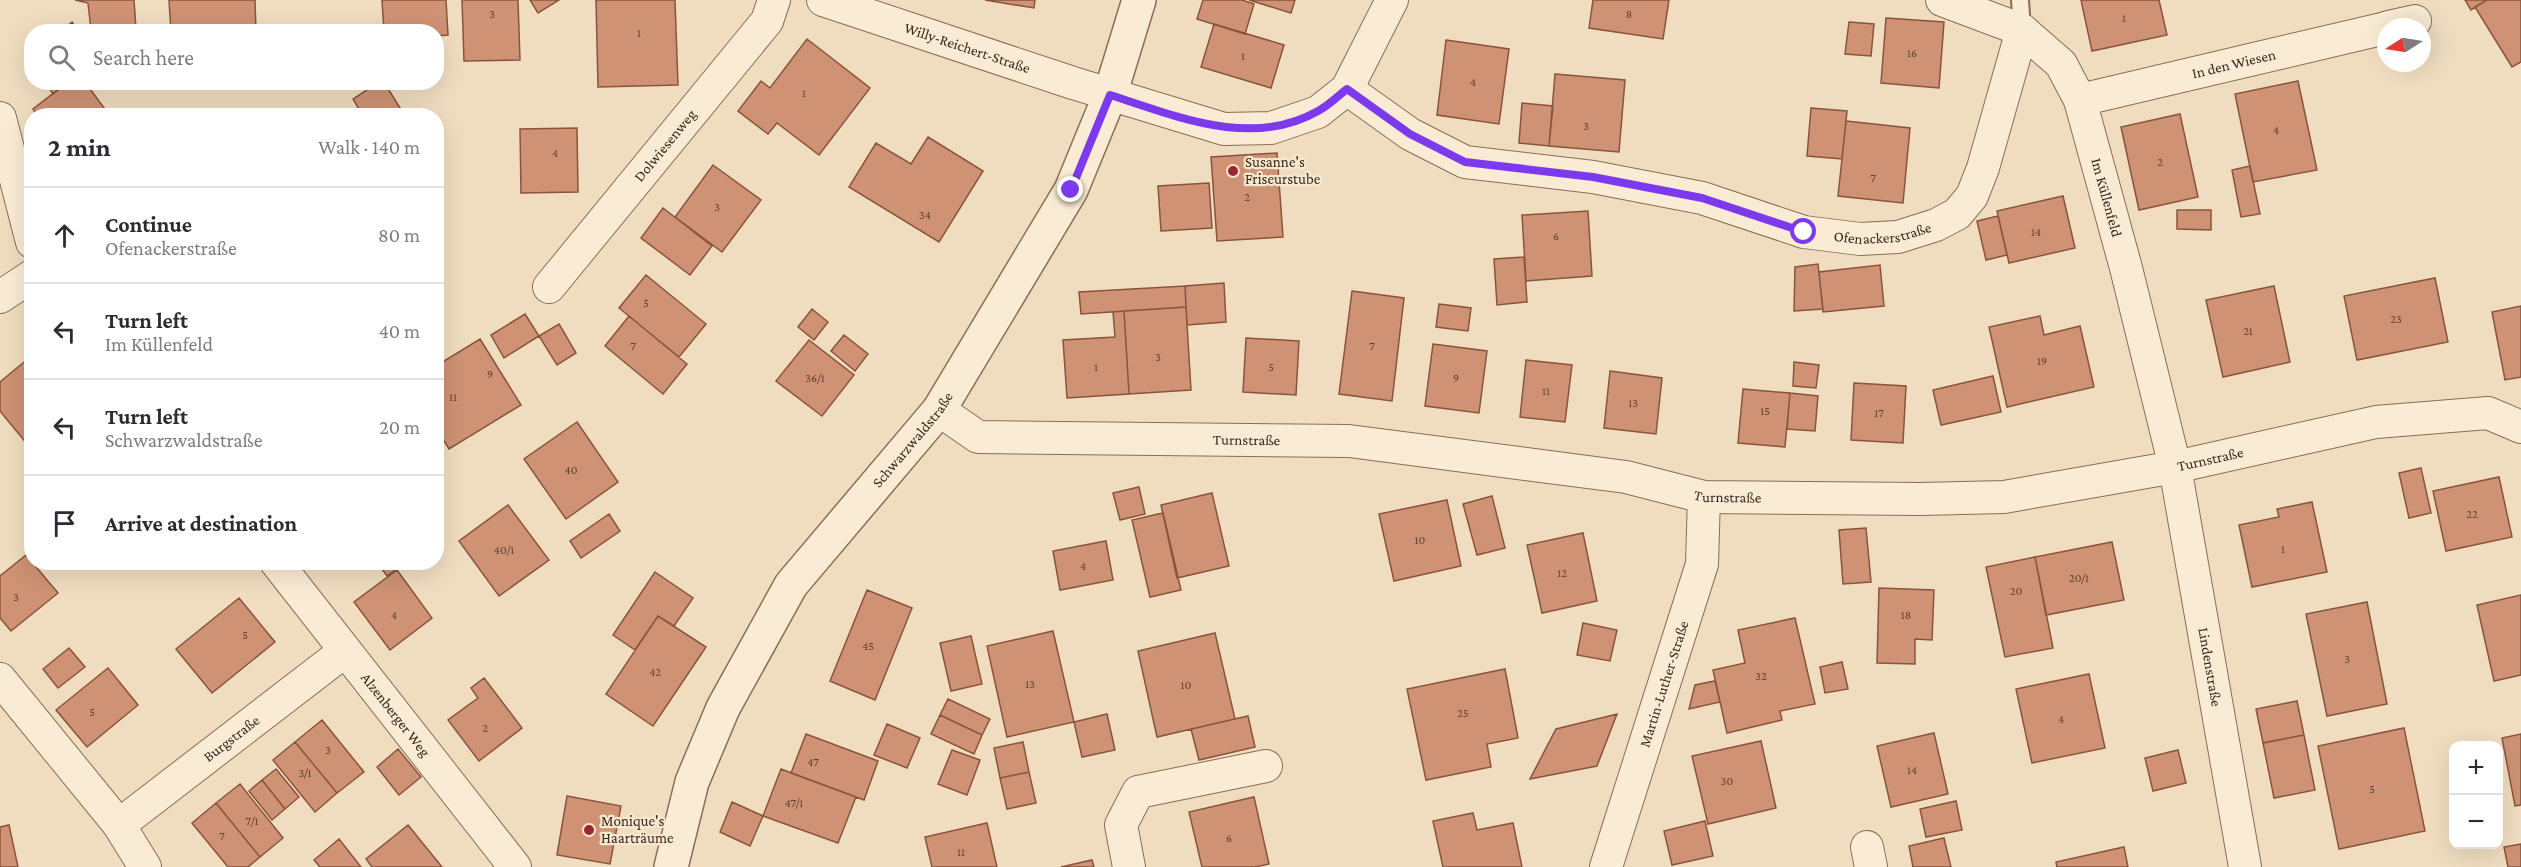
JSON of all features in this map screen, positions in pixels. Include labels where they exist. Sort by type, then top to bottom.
[{"type":"street","name":"Dolwiesenweg","points":[[549,287],[768,21],[774,0]]},
{"type":"street","name":"Willy-Reichert-Straße","points":[[823,0],[1110,95]]},
{"type":"street","name":"Schwarzwaldstraße","points":[[671,867],[692,782],[723,708],[791,585],[939,410],[1071,190],[1110,95],[1139,0]]},
{"type":"street","points":[[1110,95],[1224,129],[1271,128],[1318,112],[1347,89],[1392,0]]},
{"type":"street","name":"Im Küllenfeld","points":[[1942,0],[2021,15],[2061,64],[2079,100],[2126,268],[2175,467]]},
{"type":"street","name":"Ofenackerstraße","points":[[1347,89],[1410,134],[1465,162],[1593,177],[1702,198],[1804,232],[1860,239],[1898,237],[1936,225],[1957,214],[1972,195],[1983,168],[2021,15]]},
{"type":"street","name":"In den Wiesen","points":[[2079,100],[2377,29]]},
{"type":"street","points":[[0,118],[24,211]]},
{"type":"street","points":[[0,297],[24,281]]},
{"type":"street","name":"Turnstraße","points":[[939,410],[978,437],[1349,441],[1626,477],[1704,497],[2004,497],[2175,467],[2376,422],[2488,413],[2521,427]]},
{"type":"street","name":"Lindenstraße","points":[[2175,467],[2245,867]]},
{"type":"street","name":"Martin-Luther-Straße","points":[[1606,867],[1702,564],[1704,497]]},
{"type":"street","name":"Alzenberger Weg","points":[[282,570],[515,867]]},
{"type":"street","name":"Burgstraße","points":[[119,825],[345,651]]},
{"type":"street","points":[[0,679],[119,825],[145,867]]},
{"type":"street","points":[[1129,867],[1121,825],[1138,792],[1266,766]]},
{"type":"building","points":[[75,0],[134,0],[136,24],[90,24],[88,3]]},
{"type":"building","points":[[169,0],[255,0],[256,24],[170,24]]},
{"type":"building","points":[[382,0],[446,0],[448,35],[444,35],[444,24],[384,24]]},
{"type":"building","points":[[462,0],[518,0],[520,60],[464,61]]},
{"type":"building","points":[[530,0],[559,0],[538,13]]},
{"type":"building","points":[[596,0],[675,0],[678,85],[598,87]]},
{"type":"building","points":[[985,0],[1035,0],[1034,8]]},
{"type":"building","points":[[1203,0],[1242,0],[1254,4],[1245,34],[1197,19]]},
{"type":"building","points":[[1249,0],[1295,0],[1291,13]]},
{"type":"building","points":[[1593,0],[1669,0],[1663,39],[1589,28]]},
{"type":"building","points":[[2081,0],[2159,0],[2167,35],[2092,51]]},
{"type":"building","points":[[2465,0],[2487,0],[2471,10]]},
{"type":"building","points":[[2487,0],[2521,0],[2521,62],[2512,67],[2475,7]]},
{"type":"building","points":[[1886,18],[1944,22],[1939,88],[1881,83]]},
{"type":"building","points":[[1849,22],[1874,24],[1871,56],[1845,54]]},
{"type":"building","points":[[1214,24],[1284,45],[1271,88],[1201,67]]},
{"type":"building","points":[[807,39],[870,88],[819,155],[777,123],[768,134],[738,111],[761,81],[770,88]]},
{"type":"building","points":[[1446,40],[1509,49],[1499,124],[1437,115]]},
{"type":"building","points":[[1555,74],[1625,80],[1619,152],[1549,146]]},
{"type":"building","points":[[2298,81],[2317,170],[2253,182],[2235,94]]},
{"type":"building","points":[[58,90],[91,90],[104,108],[34,108]]},
{"type":"building","points":[[367,90],[389,90],[400,108],[358,108],[353,99]]},
{"type":"building","points":[[1522,103],[1553,106],[1549,146],[1519,143]]},
{"type":"building","points":[[1811,108],[1847,111],[1842,159],[1807,156]]},
{"type":"building","points":[[2180,114],[2198,197],[2139,210],[2121,127]]},
{"type":"building","points":[[1846,121],[1910,128],[1903,203],[1838,196]]},
{"type":"building","points":[[577,128],[578,192],[521,193],[520,129]]},
{"type":"building","points":[[928,137],[983,171],[939,242],[849,187],[876,143],[911,164]]},
{"type":"building","points":[[1277,153],[1283,237],[1217,241],[1211,157]]},
{"type":"building","points":[[713,165],[761,200],[722,252],[675,217]]},
{"type":"building","points":[[2250,166],[2260,214],[2241,217],[2232,170]]},
{"type":"building","points":[[1209,183],[1212,228],[1161,231],[1158,186]]},
{"type":"building","points":[[2063,196],[2075,248],[2009,263],[1997,211]]},
{"type":"building","points":[[663,208],[712,246],[690,275],[641,238]]},
{"type":"building","points":[[2177,210],[2211,210],[2211,230],[2177,229]]},
{"type":"building","points":[[1588,211],[1592,276],[1526,281],[1522,215]]},
{"type":"building","points":[[1998,216],[2007,255],[1986,260],[1977,221]]},
{"type":"building","points":[[1524,257],[1527,302],[1497,305],[1494,259]]},
{"type":"building","points":[[1818,264],[1823,309],[1794,311],[1795,267]]},
{"type":"building","points":[[1880,265],[1884,306],[1823,312],[1819,272]]},
{"type":"building","points":[[646,275],[706,324],[679,357],[619,308]]},
{"type":"building","points":[[2435,278],[2448,342],[2357,360],[2344,296]]},
{"type":"building","points":[[1224,283],[1226,322],[1187,325],[1185,286]]},
{"type":"building","points":[[1185,286],[1186,307],[1081,314],[1079,292]]},
{"type":"building","points":[[2274,286],[2290,362],[2223,377],[2206,300]]},
{"type":"building","points":[[1352,291],[1404,298],[1392,401],[1339,394]]},
{"type":"building","points":[[1439,304],[1471,308],[1468,331],[1436,327]]},
{"type":"building","points":[[2521,306],[2521,377],[2505,380],[2492,312]]},
{"type":"building","points":[[1186,307],[1191,390],[1129,394],[1124,311]]},
{"type":"building","points":[[812,309],[828,322],[814,340],[798,327]]},
{"type":"building","points":[[1124,311],[1129,394],[1067,398],[1063,340],[1115,337],[1113,312]]},
{"type":"building","points":[[525,314],[539,336],[504,358],[491,335]]},
{"type":"building","points":[[629,316],[687,364],[663,394],[605,346]]},
{"type":"building","points":[[2040,316],[2044,335],[2080,326],[2094,387],[2007,407],[1989,327]]},
{"type":"building","points":[[559,324],[576,353],[557,365],[539,336]]},
{"type":"building","points":[[844,335],[868,354],[855,371],[831,351]]},
{"type":"building","points":[[1246,338],[1299,341],[1296,395],[1243,392]]},
{"type":"building","points":[[480,339],[521,405],[449,449],[444,441],[444,361]]},
{"type":"building","points":[[809,340],[854,375],[822,416],[776,381]]},
{"type":"building","points":[[1433,344],[1487,351],[1479,413],[1425,406]]},
{"type":"building","points":[[1526,360],[1572,365],[1565,422],[1520,417]]},
{"type":"building","points":[[24,362],[24,440],[0,411],[0,382]]},
{"type":"building","points":[[1794,362],[1819,365],[1816,388],[1793,386]]},
{"type":"building","points":[[1610,371],[1662,378],[1656,434],[1604,428]]},
{"type":"building","points":[[1993,376],[2001,412],[1941,425],[1933,390]]},
{"type":"building","points":[[1854,383],[1906,386],[1903,443],[1851,440]]},
{"type":"building","points":[[1743,389],[1790,393],[1785,447],[1738,443]]},
{"type":"building","points":[[1790,393],[1818,396],[1815,431],[1787,429]]},
{"type":"building","points":[[577,422],[618,482],[566,519],[524,459]]},
{"type":"building","points":[[2421,468],[2431,513],[2409,518],[2399,473]]},
{"type":"building","points":[[2499,477],[2512,537],[2446,551],[2433,491]]},
{"type":"building","points":[[1139,487],[1145,514],[1120,520],[1113,493]]},
{"type":"building","points":[[1212,493],[1229,566],[1177,578],[1161,505]]},
{"type":"building","points":[[1492,496],[1505,548],[1477,555],[1463,504]]},
{"type":"building","points":[[1447,500],[1461,566],[1394,581],[1379,514]]},
{"type":"building","points":[[2312,502],[2327,572],[2252,587],[2239,525],[2279,517],[2277,509]]},
{"type":"building","points":[[508,505],[549,560],[499,596],[459,541]]},
{"type":"building","points":[[1163,513],[1181,590],[1150,597],[1132,520]]},
{"type":"building","points":[[609,514],[620,531],[581,558],[570,541]]},
{"type":"building","points":[[1866,528],[1871,582],[1843,584],[1839,530]]},
{"type":"building","points":[[1583,533],[1597,601],[1542,613],[1527,545]]},
{"type":"building","points":[[1106,541],[1113,580],[1060,590],[1053,551]]},
{"type":"building","points":[[2112,542],[2124,600],[2046,615],[2035,557]]},
{"type":"building","points":[[24,557],[24,570],[39,570],[58,593],[11,631],[0,618],[0,576]]},
{"type":"building","points":[[2035,557],[2053,648],[2005,657],[1986,567]]},
{"type":"building","points":[[383,570],[395,570],[387,576]]},
{"type":"building","points":[[397,570],[432,618],[390,650],[354,602]]},
{"type":"building","points":[[655,572],[693,598],[674,626],[658,616],[635,650],[613,635]]},
{"type":"building","points":[[1879,588],[1934,590],[1932,640],[1915,639],[1915,664],[1877,663]]},
{"type":"building","points":[[867,590],[912,608],[875,700],[830,681]]},
{"type":"building","points":[[2521,595],[2521,675],[2494,681],[2477,605]]},
{"type":"building","points":[[239,598],[275,642],[212,693],[176,649]]},
{"type":"building","points":[[2367,602],[2387,704],[2327,716],[2306,614]]},
{"type":"building","points":[[658,616],[706,647],[653,726],[606,694]]},
{"type":"building","points":[[1795,618],[1815,704],[1780,711],[1782,720],[1727,733],[1713,670],[1745,663],[1738,630]]},
{"type":"building","points":[[1583,623],[1617,630],[1610,661],[1577,655]]},
{"type":"building","points":[[1053,631],[1074,722],[1007,737],[987,646]]},
{"type":"building","points":[[1215,633],[1235,719],[1157,737],[1138,651]]},
{"type":"building","points":[[971,636],[982,684],[951,691],[940,643]]},
{"type":"building","points":[[69,648],[85,667],[58,688],[43,669]]},
{"type":"building","points":[[1842,662],[1848,689],[1825,693],[1820,667]]},
{"type":"building","points":[[108,668],[138,705],[87,747],[56,710]]},
{"type":"building","points":[[1505,669],[1518,738],[1487,744],[1491,767],[1426,780],[1407,689]]},
{"type":"building","points":[[2089,674],[2105,748],[2032,763],[2016,689]]},
{"type":"building","points":[[484,678],[522,728],[479,761],[448,720],[478,698],[471,688]]},
{"type":"building","points":[[1715,681],[1720,702],[1689,709],[1695,685]]},
{"type":"building","points":[[948,699],[990,719],[982,735],[940,715]]},
{"type":"building","points":[[2297,701],[2304,735],[2263,743],[2256,709]]},
{"type":"building","points":[[1107,714],[1115,750],[1082,757],[1074,722]]},
{"type":"building","points":[[1617,714],[1597,766],[1530,779],[1556,729]]},
{"type":"building","points":[[940,715],[982,735],[974,754],[931,734]]},
{"type":"building","points":[[1248,716],[1255,747],[1199,760],[1191,729]]},
{"type":"building","points":[[322,720],[364,772],[337,793],[295,742]]},
{"type":"building","points":[[887,724],[920,738],[907,768],[874,755]]},
{"type":"building","points":[[2404,728],[2425,831],[2339,849],[2318,746]]},
{"type":"building","points":[[1934,733],[1948,794],[1891,807],[1877,746]]},
{"type":"building","points":[[806,734],[878,761],[864,800],[791,773]]},
{"type":"building","points":[[2521,734],[2521,805],[2515,806],[2502,738]]},
{"type":"building","points":[[2304,735],[2315,790],[2274,798],[2263,743]]},
{"type":"building","points":[[1761,741],[1776,808],[1708,824],[1692,756]]},
{"type":"building","points":[[295,742],[337,793],[315,812],[273,760]]},
{"type":"building","points":[[1023,742],[1029,772],[1000,778],[994,748]]},
{"type":"building","points":[[398,749],[421,777],[399,795],[377,767]]},
{"type":"building","points":[[952,750],[980,760],[967,795],[938,784]]},
{"type":"building","points":[[2178,750],[2186,783],[2153,791],[2145,758]]},
{"type":"building","points":[[276,769],[299,797],[285,809],[262,780]]},
{"type":"building","points":[[781,769],[856,797],[838,843],[763,816]]},
{"type":"building","points":[[1029,772],[1036,803],[1007,809],[1000,778]]},
{"type":"building","points":[[262,780],[285,809],[272,820],[249,791]]},
{"type":"building","points":[[240,784],[283,838],[260,857],[216,803]]},
{"type":"building","name":"Monique's Haarträume","points":[[567,796],[621,806],[610,864],[557,855]]},
{"type":"building","points":[[1254,797],[1269,864],[1255,867],[1202,867],[1189,812]]},
{"type":"building","points":[[1956,801],[1962,830],[1926,837],[1920,809]]},
{"type":"building","points":[[732,802],[763,816],[750,846],[720,832]]},
{"type":"building","points":[[216,803],[260,857],[248,867],[228,867],[192,823]]},
{"type":"building","points":[[1473,813],[1477,830],[1513,823],[1522,867],[1443,867],[1433,821]]},
{"type":"building","points":[[1705,821],[1713,856],[1672,865],[1664,831]]},
{"type":"building","points":[[987,823],[997,867],[932,867],[925,837]]},
{"type":"building","points":[[9,825],[18,867],[0,867],[0,827]]},
{"type":"building","points":[[408,825],[442,867],[372,867],[366,859]]},
{"type":"building","points":[[1944,838],[1951,867],[1913,867],[1909,846]]},
{"type":"building","points":[[339,839],[361,867],[320,867],[314,860]]},
{"type":"building","points":[[2521,844],[2521,867],[2508,867],[2504,847]]},
{"type":"building","points":[[2124,847],[2128,867],[2057,867],[2056,862]]},
{"type":"building","points":[[1092,860],[1094,867],[1061,867]]},
{"type":"place","name":"Susanne's Friseurstube","points":[[1233,171]]},
{"type":"place","name":"Monique's Haarträume","points":[[589,830]]},
{"type":"route","points":[[1071,190],[1110,95],[1224,129],[1271,128],[1318,112],[1347,89],[1410,134],[1465,162],[1593,177],[1702,198],[1804,232]]}]
